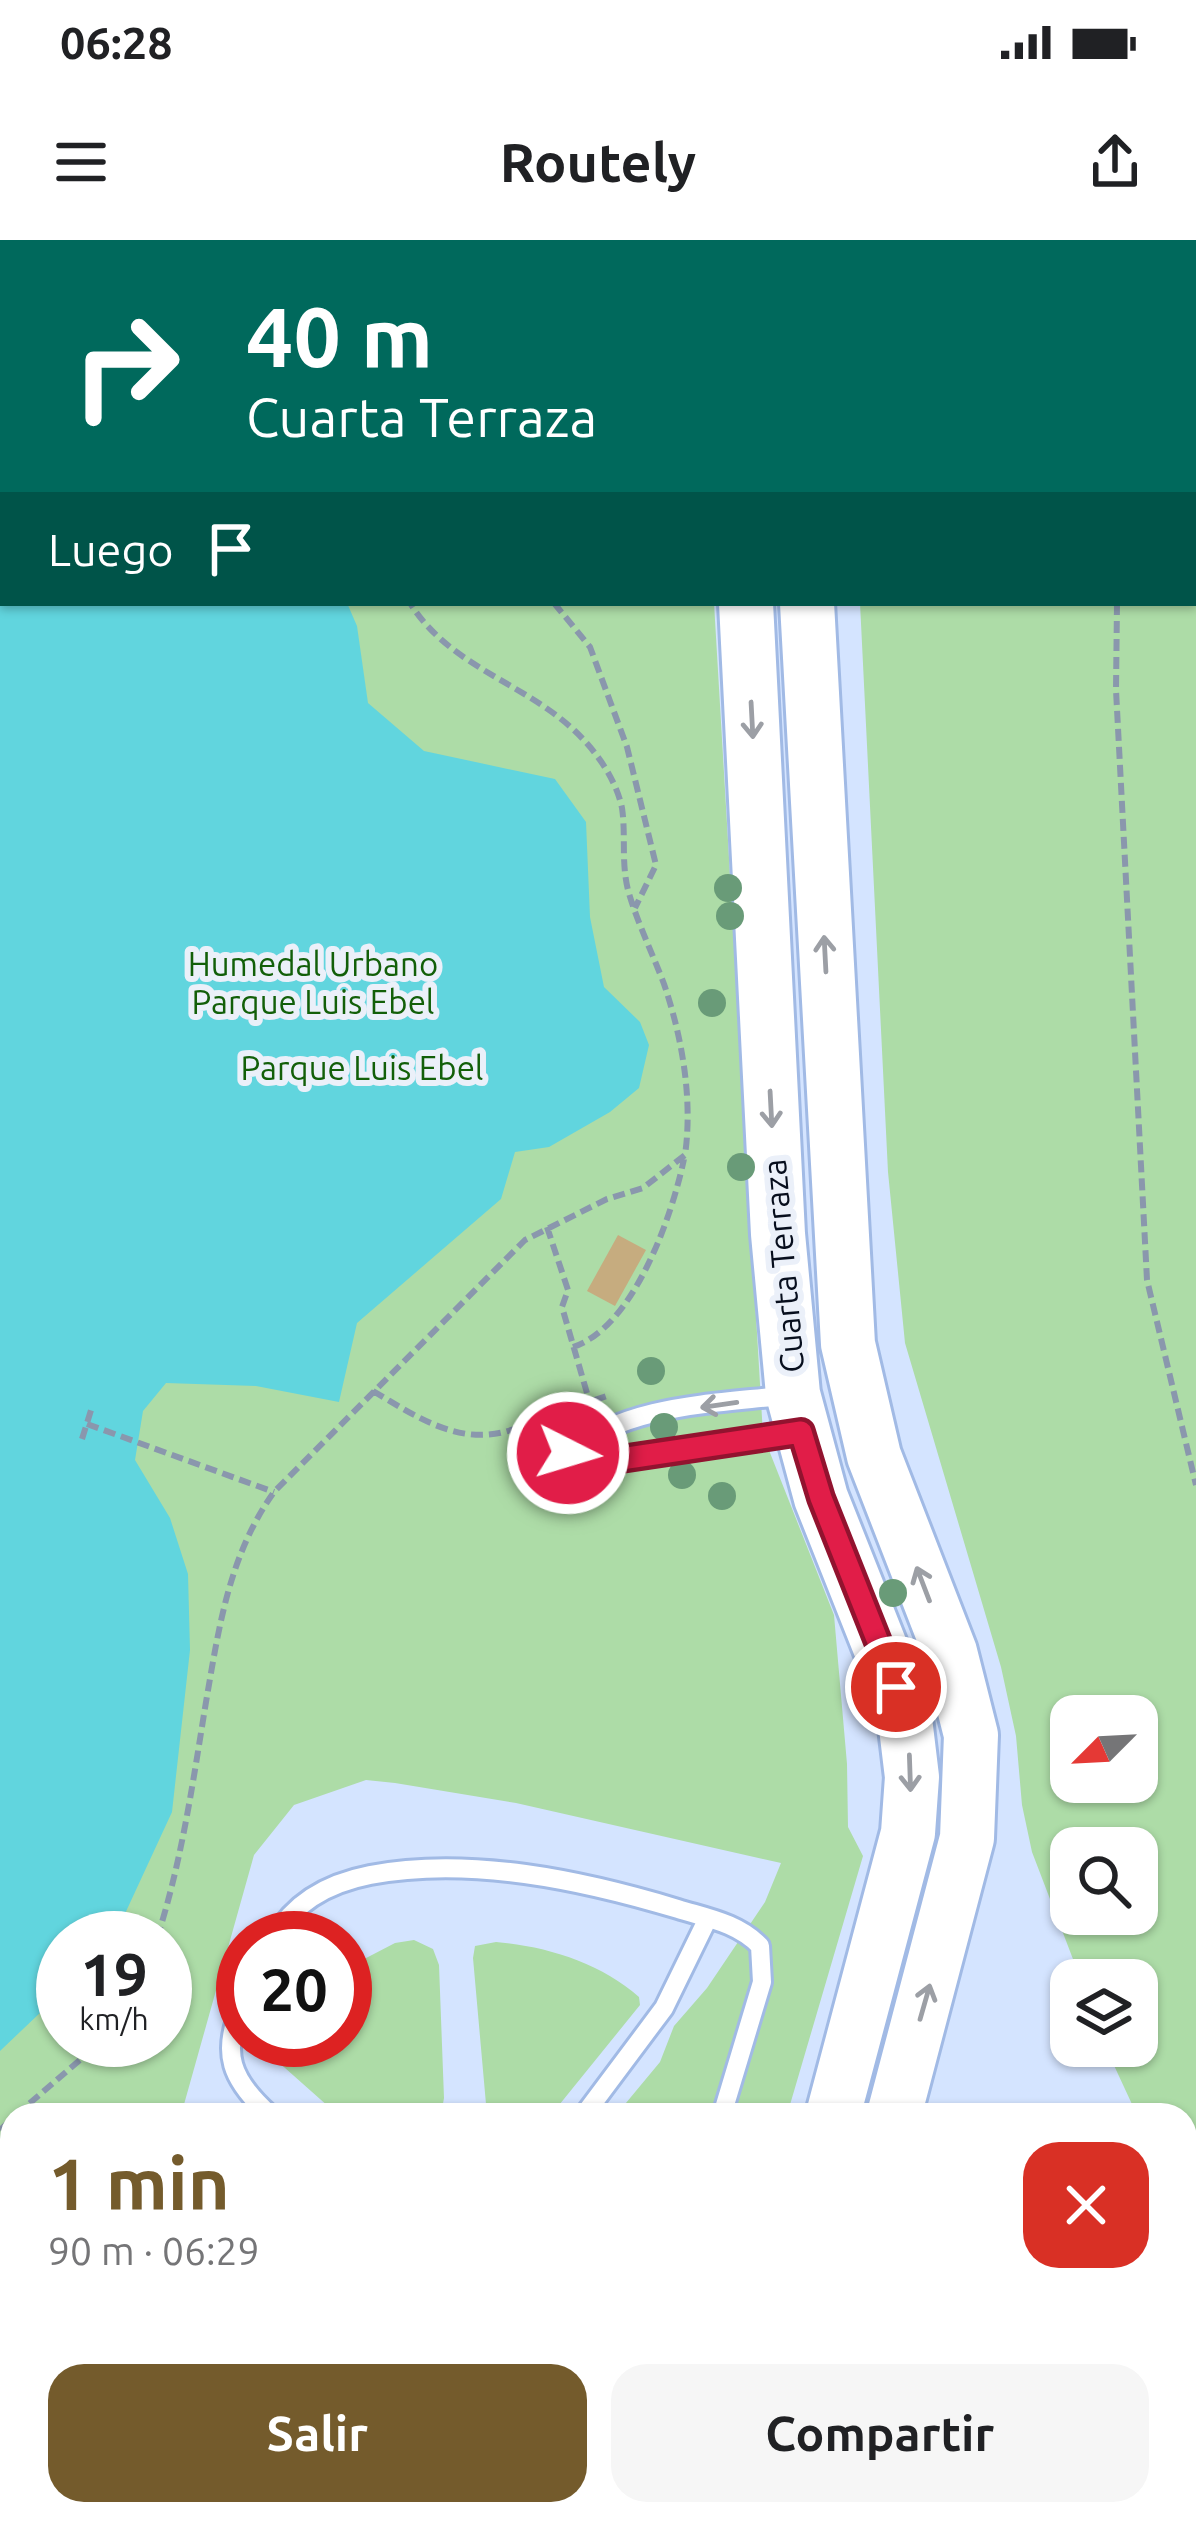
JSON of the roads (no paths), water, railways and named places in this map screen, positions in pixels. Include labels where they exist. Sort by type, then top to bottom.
[{"type":"street","name":"Cuarta Terraza","points":[[746,606],[778,1234],[797,1413],[821,1498],[896,1687],[912,1777],[902,1861],[835,2103]]},
{"type":"street","name":"Cuarta Terraza","points":[[808,606],[848,1344],[874,1456],[950,1652],[970,1735],[967,1838],[896,2103]]},
{"type":"lane","points":[[568,1453],[589,1436],[645,1415],[797,1413]]},
{"type":"lane","points":[[535,1421],[549,1441],[568,1453],[621,1459],[656,1454],[797,1413]]},
{"type":"lane","points":[[294,1911],[328,1888],[365,1876],[467,1870],[554,1880],[637,1897],[747,1933],[760,1946],[762,1982],[726,2103]]},
{"type":"lane","points":[[593,2103],[664,2008],[708,1918]]},
{"type":"lane","points":[[232,2067],[239,2085],[258,2103]]},
{"type":"park label","name":"Humedal Urbano Parque Luis Ebel","points":[[313,983]]},
{"type":"park label","name":"Parque Luis Ebel","points":[[362,1068]]}]
